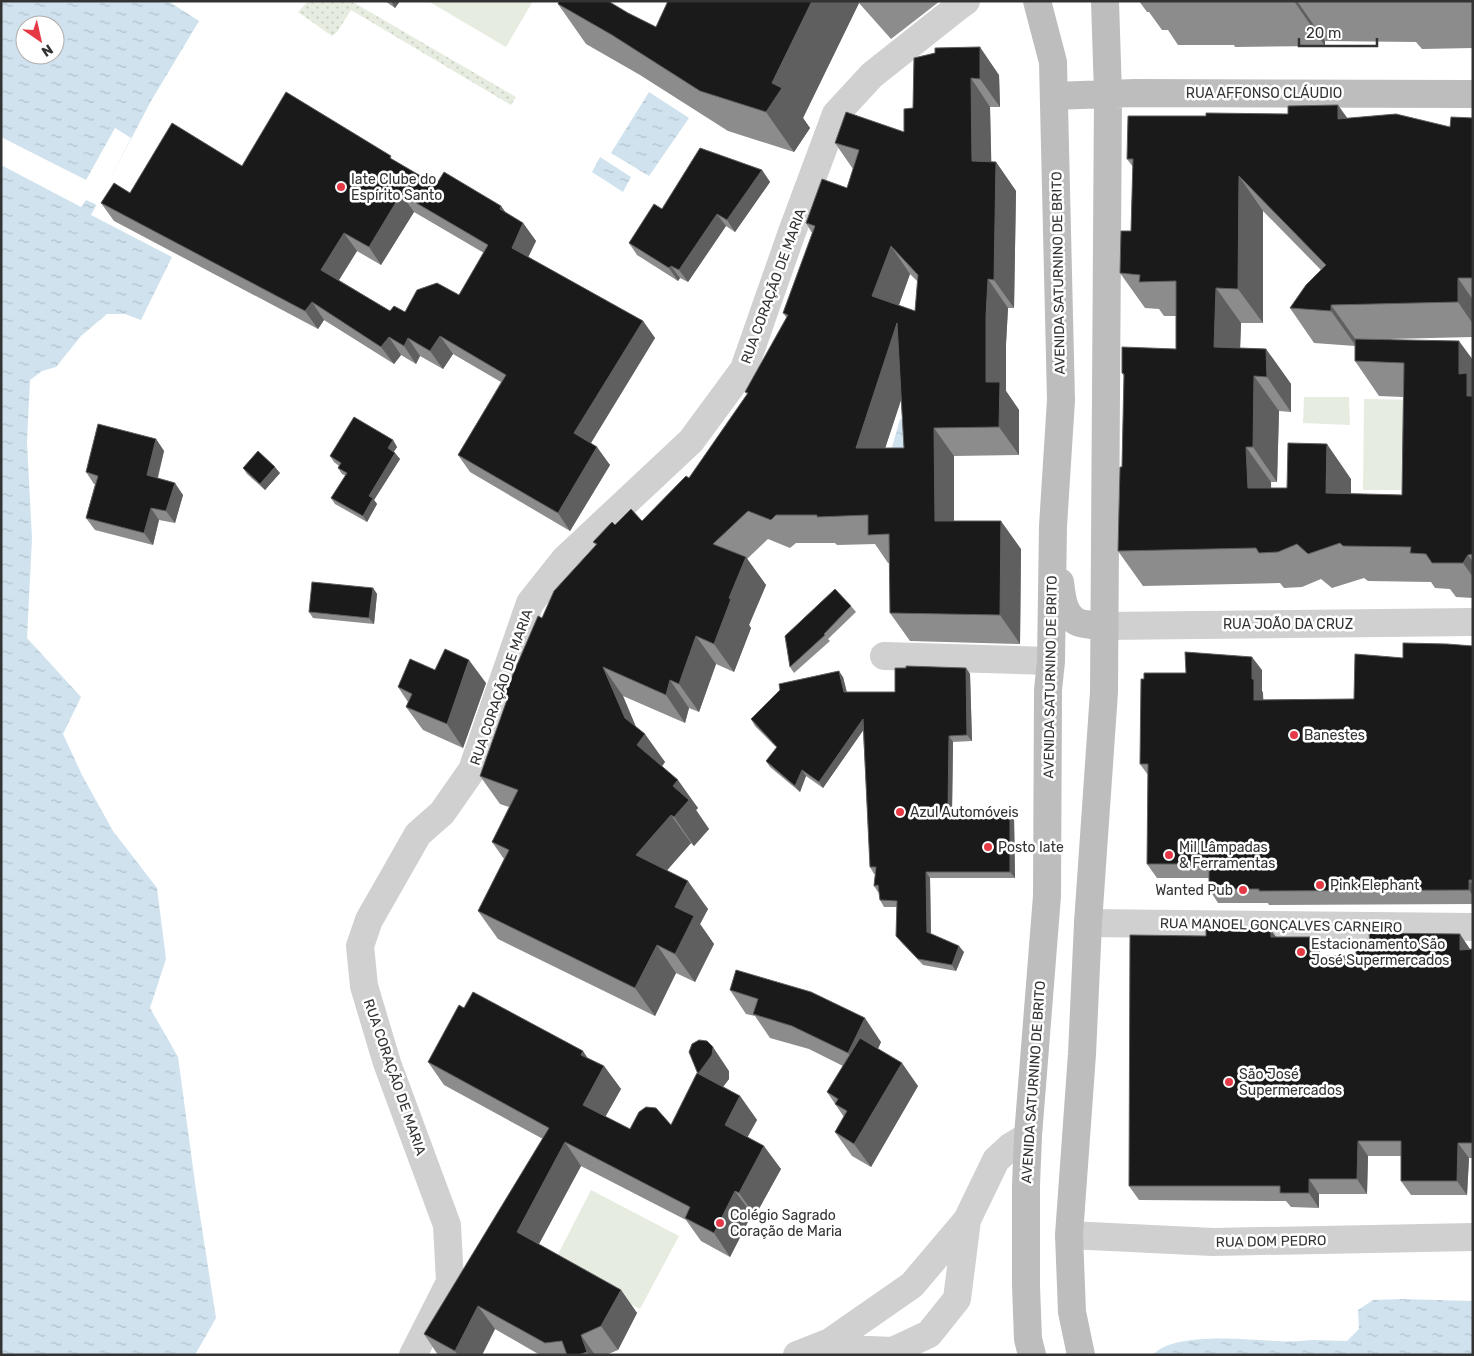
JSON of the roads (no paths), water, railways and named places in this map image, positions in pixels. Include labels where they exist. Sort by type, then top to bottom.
[{"type":"main road","name":"AVENIDA SATURNINO DE BRITO","points":[[1032,1355],[1028,1339],[1026,1286],[1026,1185],[1028,1136],[1047,896],[1048,690],[1051,661],[1053,526],[1061,400],[1053,62],[1037,1]]},
{"type":"main road","points":[[1081,1355],[1072,1312],[1069,1235],[1104,692],[1108,94],[1104,1]]},
{"type":"main road","name":"RUA AFFONSO CLÁUDIO","points":[[1054,96],[1136,92],[1473,94]]},
{"type":"main road","points":[[1053,526],[1063,602],[1069,615],[1080,623],[1104,626]]},
{"type":"street","name":"RUA CORAÇÃO DE MARIA","points":[[413,1355],[450,1282],[447,1226],[387,1063],[364,986],[360,946],[369,920],[418,834],[442,813],[472,770],[530,603],[565,559],[691,441],[744,369],[836,114],[872,74],[966,1]]},
{"type":"street","name":"RUA JOÃO DA CRUZ","points":[[1104,626],[1473,622]]},
{"type":"street","points":[[884,656],[1051,661]]},
{"type":"street","name":"RUA MANOEL GONÇALVES CARNEIRO","points":[[1088,923],[1473,927]]},
{"type":"street","points":[[797,1355],[830,1342],[912,1285],[967,1220],[996,1160],[1010,1147],[1028,1136]]},
{"type":"street","points":[[830,1342],[846,1349],[893,1351],[929,1334],[958,1300],[967,1220]]},
{"type":"street","name":"RUA DOM PEDRO","points":[[1069,1235],[1213,1242],[1473,1237]]},
{"type":"water","points":[[1,1],[168,1],[199,21],[151,101],[91,215],[172,257],[141,320],[125,314],[107,314],[81,336],[56,367],[42,371],[30,380],[27,442],[32,538],[27,638],[81,697],[63,734],[82,775],[113,831],[157,888],[166,959],[150,1008],[178,1057],[216,1318],[195,1355],[1,1355]]},
{"type":"water","points":[[649,92],[689,118],[649,176],[611,153]]},
{"type":"water","points":[[600,157],[631,177],[623,192],[592,172]]},
{"type":"water","points":[[900,419],[910,420],[909,450],[891,451]]},
{"type":"water","points":[[1373,1300],[1473,1301],[1473,1355],[1153,1355],[1163,1347],[1194,1340],[1347,1341],[1359,1329],[1358,1310]]},
{"type":"place","name":"Iate Clube do Espírito Santo","points":[[341,187]]},
{"type":"place","name":"Banestes","points":[[1294,735]]},
{"type":"place","name":"Azul Automóveis","points":[[900,812]]},
{"type":"place","name":"Posto Iate","points":[[988,847]]},
{"type":"place","name":"Mil Lâmpadas & Ferramentas","points":[[1169,855]]},
{"type":"place","name":"Pink Elephant","points":[[1320,885]]},
{"type":"place","name":"Wanted Pub","points":[[1243,890]]},
{"type":"place","name":"Estacionamento São José Supermercados","points":[[1301,952]]},
{"type":"place","name":"São José Supermercados","points":[[1229,1082]]},
{"type":"place","name":"Colégio Sagrado Coração de Maria","points":[[720,1223]]}]
